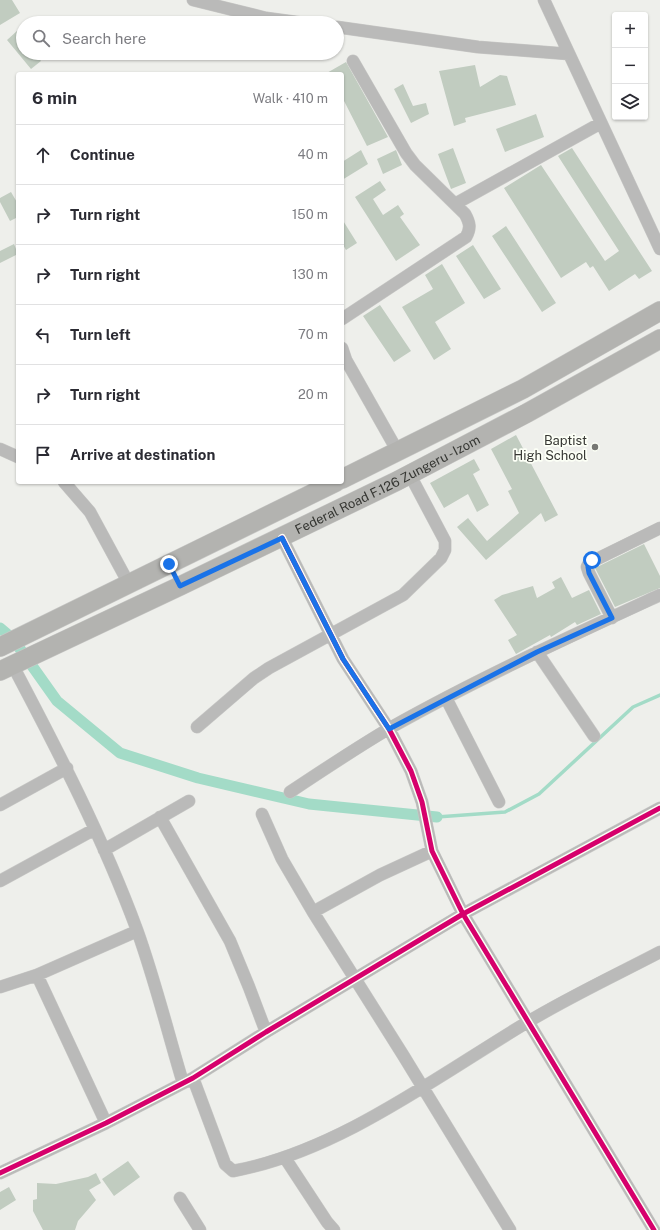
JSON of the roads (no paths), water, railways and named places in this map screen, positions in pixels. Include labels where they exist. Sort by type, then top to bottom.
[{"type":"main road","name":"Federal Road F.126 Zungeru - Izom","points":[[344,478],[523,389],[660,311]]},
{"type":"main road","name":"Federal Road F.126 Zungeru - Izom","points":[[10,666],[36,652],[282,538],[410,475],[527,414],[660,339]]},
{"type":"main road","name":"Federal Road F.126 Zungeru - Izom","points":[[0,646],[332,484]]},
{"type":"main road","points":[[169,564],[180,586]]},
{"type":"street","points":[[193,0],[258,16]]},
{"type":"street","points":[[544,0],[660,249]]},
{"type":"street","points":[[344,28],[478,47],[569,54]]},
{"type":"street","points":[[344,318],[466,237],[470,230],[470,222],[465,214],[406,153],[353,61]]},
{"type":"street","points":[[455,204],[601,123]]},
{"type":"street","points":[[344,354],[398,452]]},
{"type":"street","points":[[0,449],[16,456]]},
{"type":"street","points":[[197,727],[254,678],[269,668],[330,636],[403,594],[441,558],[445,550],[445,541],[410,475]]},
{"type":"street","points":[[66,484],[90,512],[129,584]]},
{"type":"street","points":[[612,618],[589,573],[589,562],[660,528]]},
{"type":"street","points":[[282,538],[330,636],[343,659],[389,729],[414,778],[422,802],[432,851],[462,914],[654,1230]]},
{"type":"street","points":[[290,792],[389,729],[446,698],[537,652],[660,595]]},
{"type":"street","points":[[537,652],[594,736]]},
{"type":"street","points":[[10,666],[67,768],[95,828],[137,931],[188,1081],[224,1164],[233,1171],[285,1158],[328,1139],[422,1087],[528,1022],[660,952]]},
{"type":"street","points":[[446,698],[500,802]]},
{"type":"street","points":[[0,805],[67,768]]},
{"type":"street","points":[[104,850],[189,801]]},
{"type":"street","points":[[0,1173],[106,1123],[188,1081],[266,1032],[462,914],[660,808]]},
{"type":"street","points":[[262,814],[282,859],[313,912],[356,978],[510,1230]]},
{"type":"street","points":[[160,817],[230,941],[250,987],[266,1032]]},
{"type":"street","points":[[0,881],[95,828]]},
{"type":"street","points":[[313,912],[380,874],[432,851]]},
{"type":"street","points":[[0,987],[37,975],[137,931]]},
{"type":"street","points":[[37,975],[106,1123]]},
{"type":"street","points":[[285,1158],[323,1217],[334,1230]]},
{"type":"street","points":[[180,1198],[200,1230]]},
{"type":"waterway","points":[[0,628],[13,639],[57,701],[120,753],[198,778],[309,804],[437,817]]},
{"type":"waterway","points":[[437,817],[505,812],[539,794],[633,707],[660,695]]},
{"type":"place","name":"Baptist High School","points":[[595,447]]}]
